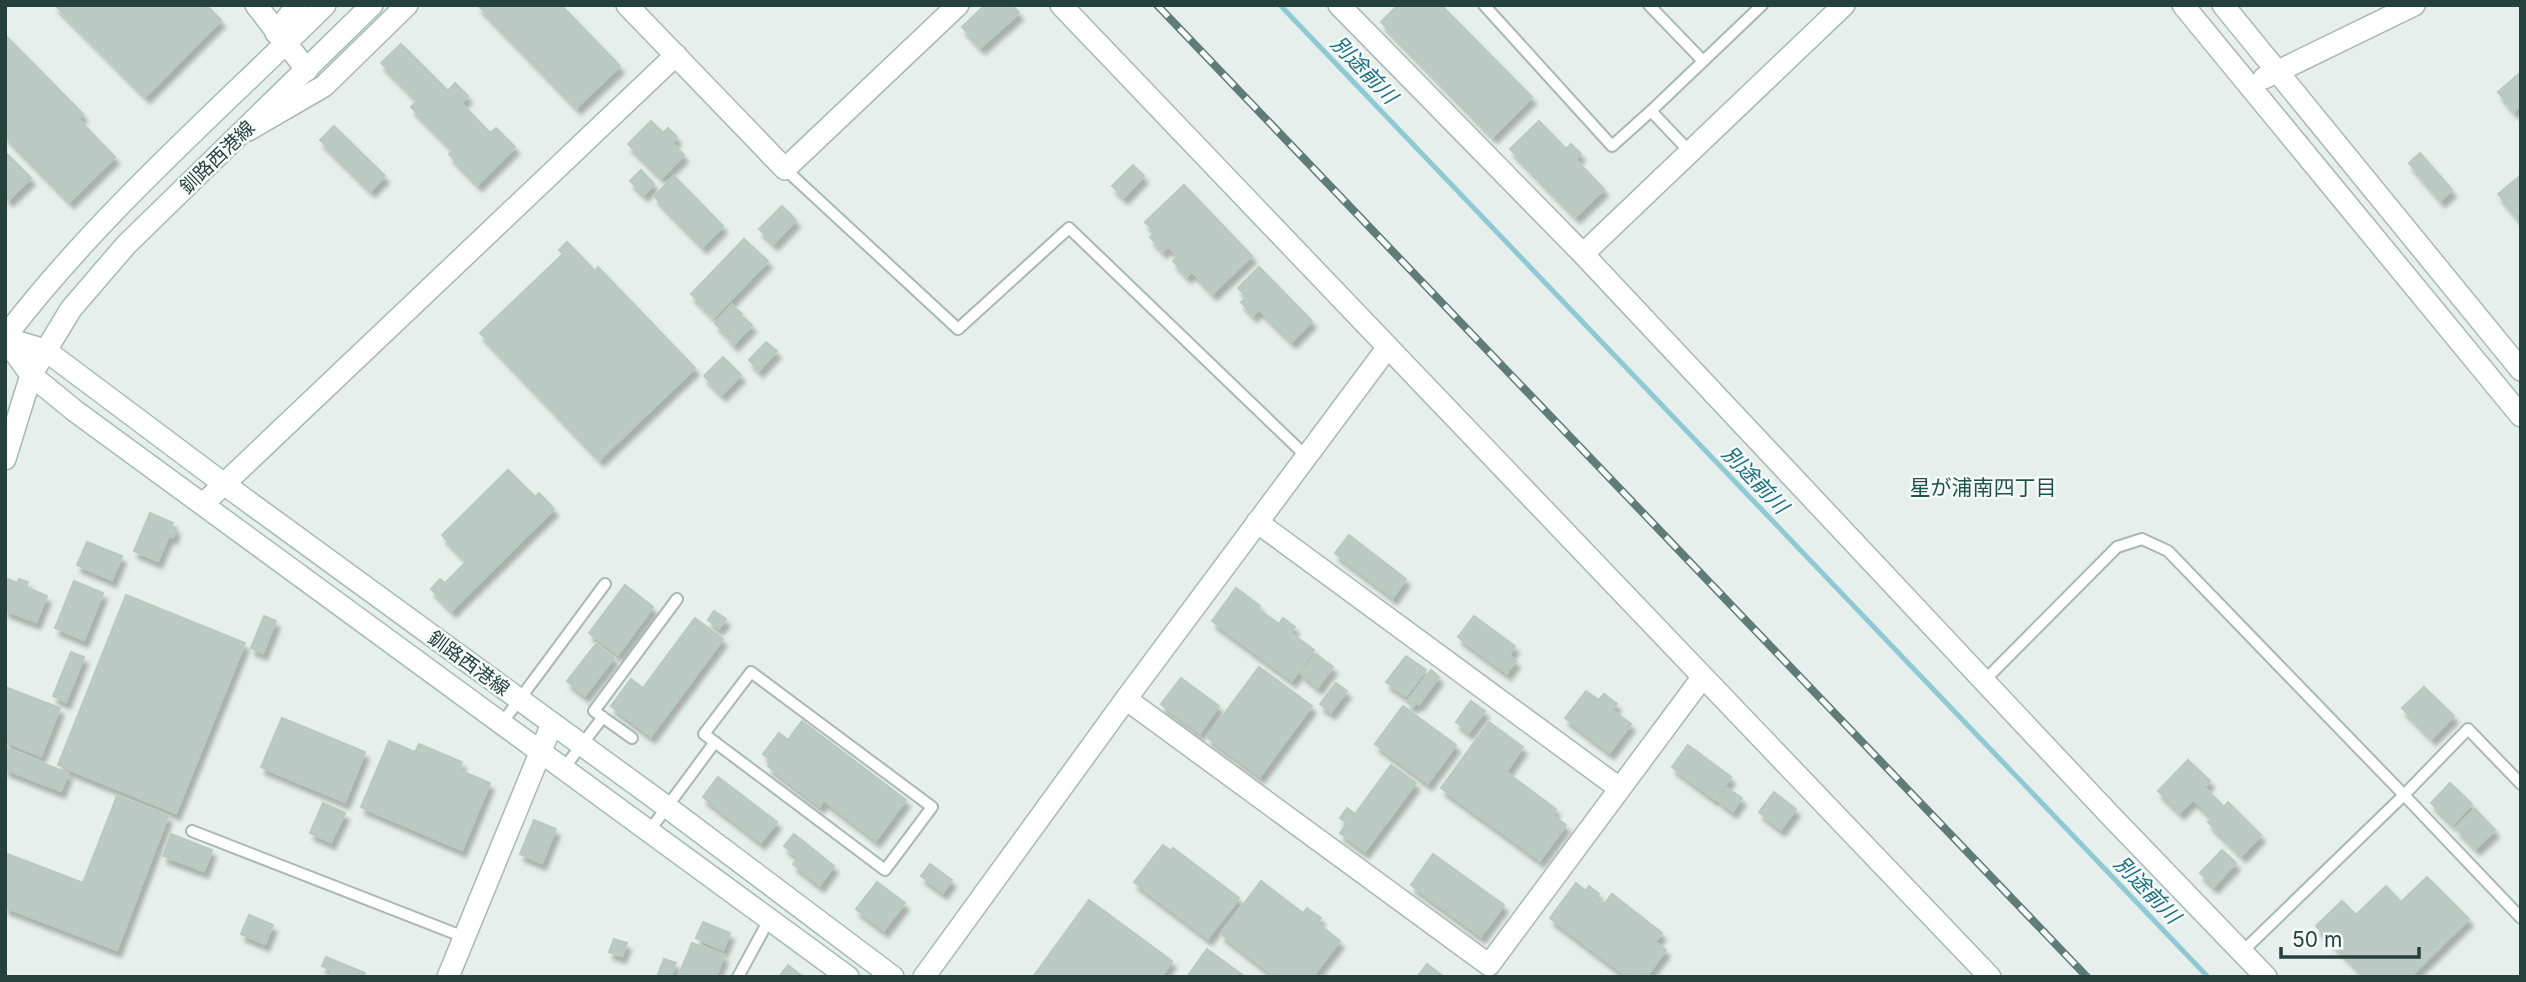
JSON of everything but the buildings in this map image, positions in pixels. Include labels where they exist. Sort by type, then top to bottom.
[{"type":"street","points":[[256,5],[307,70]]},
{"type":"street","points":[[281,38],[297,5]]},
{"type":"street","name":"釧路西港線","points":[[5,338],[41,290],[103,223],[281,38],[325,5]]},
{"type":"street","name":"釧路西港線","points":[[31,375],[71,309],[126,245],[372,5]]},
{"type":"street","points":[[241,134],[324,86],[407,5]]},
{"type":"street","points":[[627,5],[785,169],[958,5]]},
{"type":"street","points":[[1060,5],[1990,977]]},
{"type":"street","points":[[1339,5],[1583,254],[2266,977]]},
{"type":"street","points":[[1583,254],[1844,5]]},
{"type":"street","points":[[2183,5],[2521,416]]},
{"type":"street","points":[[2222,5],[2521,370]]},
{"type":"street","points":[[2250,87],[2276,71],[2414,5]]},
{"type":"street","points":[[203,504],[676,55]]},
{"type":"street","name":"釧路西港線","points":[[5,338],[44,350],[667,807],[893,977]]},
{"type":"street","name":"釧路西港線","points":[[5,338],[31,375],[75,411],[848,977]]},
{"type":"street","points":[[924,977],[1126,699],[1388,347]]},
{"type":"street","points":[[5,459],[31,375]]},
{"type":"street","points":[[1257,522],[1619,788]]},
{"type":"street","points":[[1126,699],[1489,965],[1702,678]]},
{"type":"street","points":[[448,977],[552,724]]},
{"type":"lane","points":[[1484,5],[1612,146],[1762,5]]},
{"type":"lane","points":[[1649,5],[1703,61]]},
{"type":"lane","points":[[1651,111],[1690,152]]},
{"type":"lane","points":[[785,169],[958,329],[1069,228],[1306,456]]},
{"type":"lane","points":[[1984,681],[2117,547],[2142,539],[2168,551],[2521,918]]},
{"type":"lane","points":[[502,723],[605,584]]},
{"type":"lane","points":[[632,738],[594,710],[677,599]]},
{"type":"lane","points":[[751,672],[932,807],[885,870],[715,742],[705,734],[751,672]]},
{"type":"lane","points":[[564,768],[603,717]]},
{"type":"lane","points":[[2242,952],[2468,729],[2521,784]]},
{"type":"lane","points":[[650,830],[715,742]]},
{"type":"lane","points":[[192,831],[464,937]]},
{"type":"lane","points":[[737,977],[770,918]]},
{"type":"waterway","name":"別途前川","points":[[1280,5],[2208,977]]},
{"type":"railway","points":[[1157,5],[2087,977]]},
{"type":"district","name":"星が浦南四丁目","points":[[1983,488]]}]
